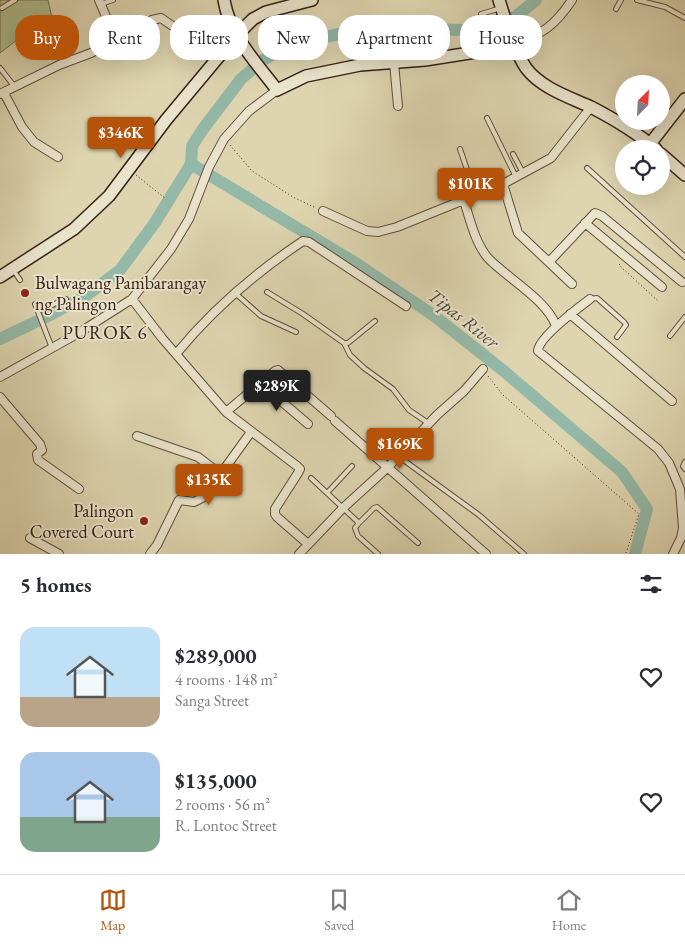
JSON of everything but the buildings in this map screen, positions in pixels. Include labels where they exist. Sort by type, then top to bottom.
[{"type":"main road","points":[[224,0],[227,15]]},
{"type":"main road","points":[[248,24],[266,12],[312,0]]},
{"type":"main road","points":[[248,52],[277,90],[306,76],[360,65],[425,60],[460,54]]},
{"type":"main road","points":[[0,277],[74,230],[109,196],[166,120],[216,60]]},
{"type":"main road","points":[[522,60],[527,68],[541,81],[556,91],[615,117]]},
{"type":"main road","points":[[657,140],[672,115],[685,99]]},
{"type":"main road","points":[[639,130],[648,140]]},
{"type":"main road","points":[[670,162],[685,174]]},
{"type":"street","points":[[542,33],[561,17],[572,0]]},
{"type":"street","points":[[100,2],[105,15]]},
{"type":"street","points":[[58,157],[34,142],[22,127],[2,94],[59,65],[89,54]]},
{"type":"street","points":[[394,62],[398,106]]},
{"type":"street","points":[[0,377],[132,299],[171,249],[185,226],[209,166],[224,139],[249,111],[277,90]]},
{"type":"street","points":[[323,211],[367,231],[378,232],[398,227],[503,184],[551,158],[591,107]]},
{"type":"street","points":[[503,184],[516,230],[520,236],[572,284]]},
{"type":"street","points":[[464,201],[477,240],[487,257],[549,312],[556,326]]},
{"type":"street","points":[[549,262],[593,214],[598,213],[682,282]]},
{"type":"street","points":[[585,223],[662,287]]},
{"type":"street","points":[[176,354],[198,327],[235,293],[303,241],[309,242],[406,306]]},
{"type":"street","points":[[644,271],[654,259]]},
{"type":"street","points":[[132,299],[148,321],[226,412],[300,469],[275,509],[275,514],[308,544]]},
{"type":"street","points":[[590,299],[556,326],[537,349],[541,355],[658,448],[669,463],[680,489],[684,528],[673,554]]},
{"type":"street","points":[[570,314],[672,401]]},
{"type":"street","points":[[299,554],[342,507],[388,467],[428,424],[464,391],[483,369]]},
{"type":"street","points":[[226,412],[278,370],[486,554]]},
{"type":"street","points":[[260,384],[308,424]]},
{"type":"street","points":[[0,397],[40,444],[42,450],[37,454],[38,460],[80,489]]},
{"type":"street","points":[[150,554],[157,545],[179,500],[194,502],[204,496],[251,432]]},
{"type":"street","points":[[137,436],[198,457],[220,474]]},
{"type":"street","points":[[30,538],[59,554]]},
{"type":"lane","points":[[2,8],[15,0]]},
{"type":"lane","points":[[100,2],[113,0]]},
{"type":"lane","points":[[616,9],[621,0]]},
{"type":"lane","points":[[637,0],[665,7],[685,18]]},
{"type":"lane","points":[[665,0],[665,7]]},
{"type":"lane","points":[[481,14],[501,6]]},
{"type":"lane","points":[[0,68],[15,88]]},
{"type":"lane","points":[[487,118],[516,177]]},
{"type":"lane","points":[[460,149],[476,196]]},
{"type":"lane","points":[[513,154],[523,173]]},
{"type":"lane","points":[[587,168],[634,213],[685,257]]},
{"type":"lane","points":[[13,269],[20,280]]},
{"type":"lane","points":[[267,292],[303,314],[344,344],[350,355],[364,368],[393,389],[409,410],[428,424]]},
{"type":"lane","points":[[235,293],[261,316],[296,332]]},
{"type":"lane","points":[[590,299],[597,298],[624,322],[626,325],[617,337]]},
{"type":"lane","points":[[38,311],[66,299]]},
{"type":"lane","points":[[35,304],[52,348]]},
{"type":"lane","points":[[670,336],[685,317]]},
{"type":"lane","points":[[344,344],[348,343],[375,320]]},
{"type":"lane","points":[[398,456],[478,515],[524,554]]},
{"type":"lane","points":[[685,462],[683,466],[685,470]]},
{"type":"lane","points":[[327,493],[352,466]]},
{"type":"lane","points":[[311,478],[359,523]]},
{"type":"lane","points":[[378,554],[356,533],[355,528],[377,507],[418,543]]},
{"type":"path","points":[[224,139],[252,171],[292,197],[323,211]]},
{"type":"path","points":[[129,170],[166,199]]},
{"type":"path","points":[[626,257],[619,266],[658,301]]},
{"type":"path","points":[[483,369],[503,395],[638,514],[626,553],[628,554]]},
{"type":"green space","points":[[0,0],[48,0],[51,15],[15,15],[15,41],[0,53]]},
{"type":"waterway","points":[[0,339],[87,295],[120,270],[154,224],[191,164],[192,146],[203,129],[241,79],[263,60],[299,42],[370,28],[462,30],[515,17],[536,0]]},
{"type":"waterway","name":"Tipas River","points":[[191,164],[354,262],[433,315],[505,372],[622,472],[647,509],[635,554]]},
{"type":"place","name":"Bulwagang Pambarangay ng Palingon","points":[[25,293]]},
{"type":"place","name":"Palingon Covered Court","points":[[144,521]]},
{"type":"district","name":"PUROK 6","points":[[105,332]]}]
